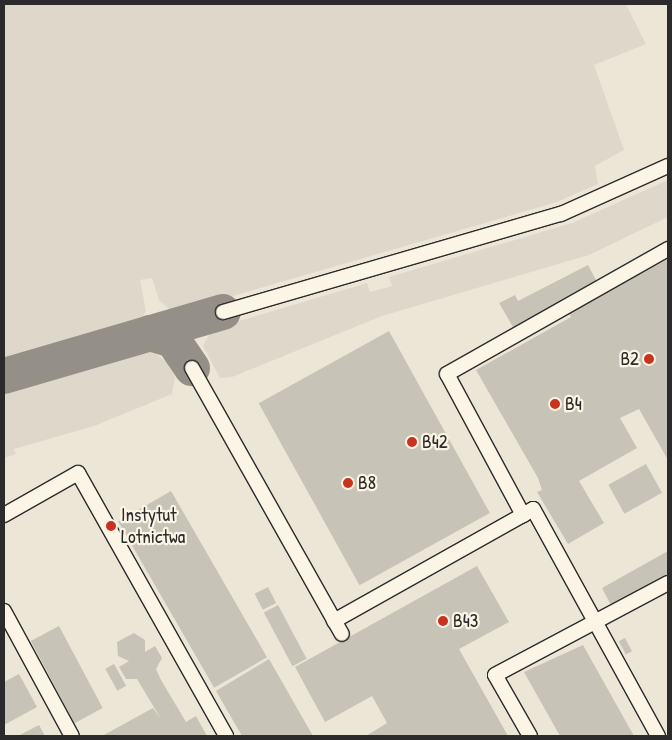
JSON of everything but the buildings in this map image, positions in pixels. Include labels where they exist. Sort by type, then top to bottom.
[{"type":"street","points":[[223,312],[561,214],[668,166]]},
{"type":"street","points":[[523,514],[447,374],[668,249]]},
{"type":"street","points":[[192,368],[342,634]]},
{"type":"street","points":[[4,515],[78,473],[226,736]]},
{"type":"street","points":[[334,621],[532,509],[658,736]]},
{"type":"street","points":[[530,736],[495,675],[595,624],[668,583]]},
{"type":"street","points":[[4,611],[72,736]]},
{"type":"shaded area","points":[[4,4],[668,4],[668,736],[4,736]]},
{"type":"shaded area","points":[[4,4],[626,4],[646,44],[594,65],[624,150],[595,166],[598,184],[557,202],[181,311],[170,310],[159,300],[152,278],[140,280],[146,311],[138,324],[4,363]]},
{"type":"shaded area","points":[[668,180],[668,217],[589,255],[382,316],[232,377],[220,378],[203,346],[212,329],[367,283],[370,292],[392,286],[389,277],[572,223]]},
{"type":"shaded area","points":[[138,350],[154,352],[167,362],[175,377],[172,394],[94,426],[14,449],[16,454],[4,458],[4,389]]},
{"type":"taxiway","points":[[4,376],[223,312]]},
{"type":"taxiway","points":[[150,333],[173,340],[192,368]]},
{"type":"place","name":"B2","points":[[649,359]]},
{"type":"place","name":"B4","points":[[555,404]]},
{"type":"place","name":"B42","points":[[412,442]]},
{"type":"place","name":"B8","points":[[348,483]]},
{"type":"place","name":"Instytut Lotnictwa","points":[[111,526]]},
{"type":"place","name":"B43","points":[[443,621]]}]
